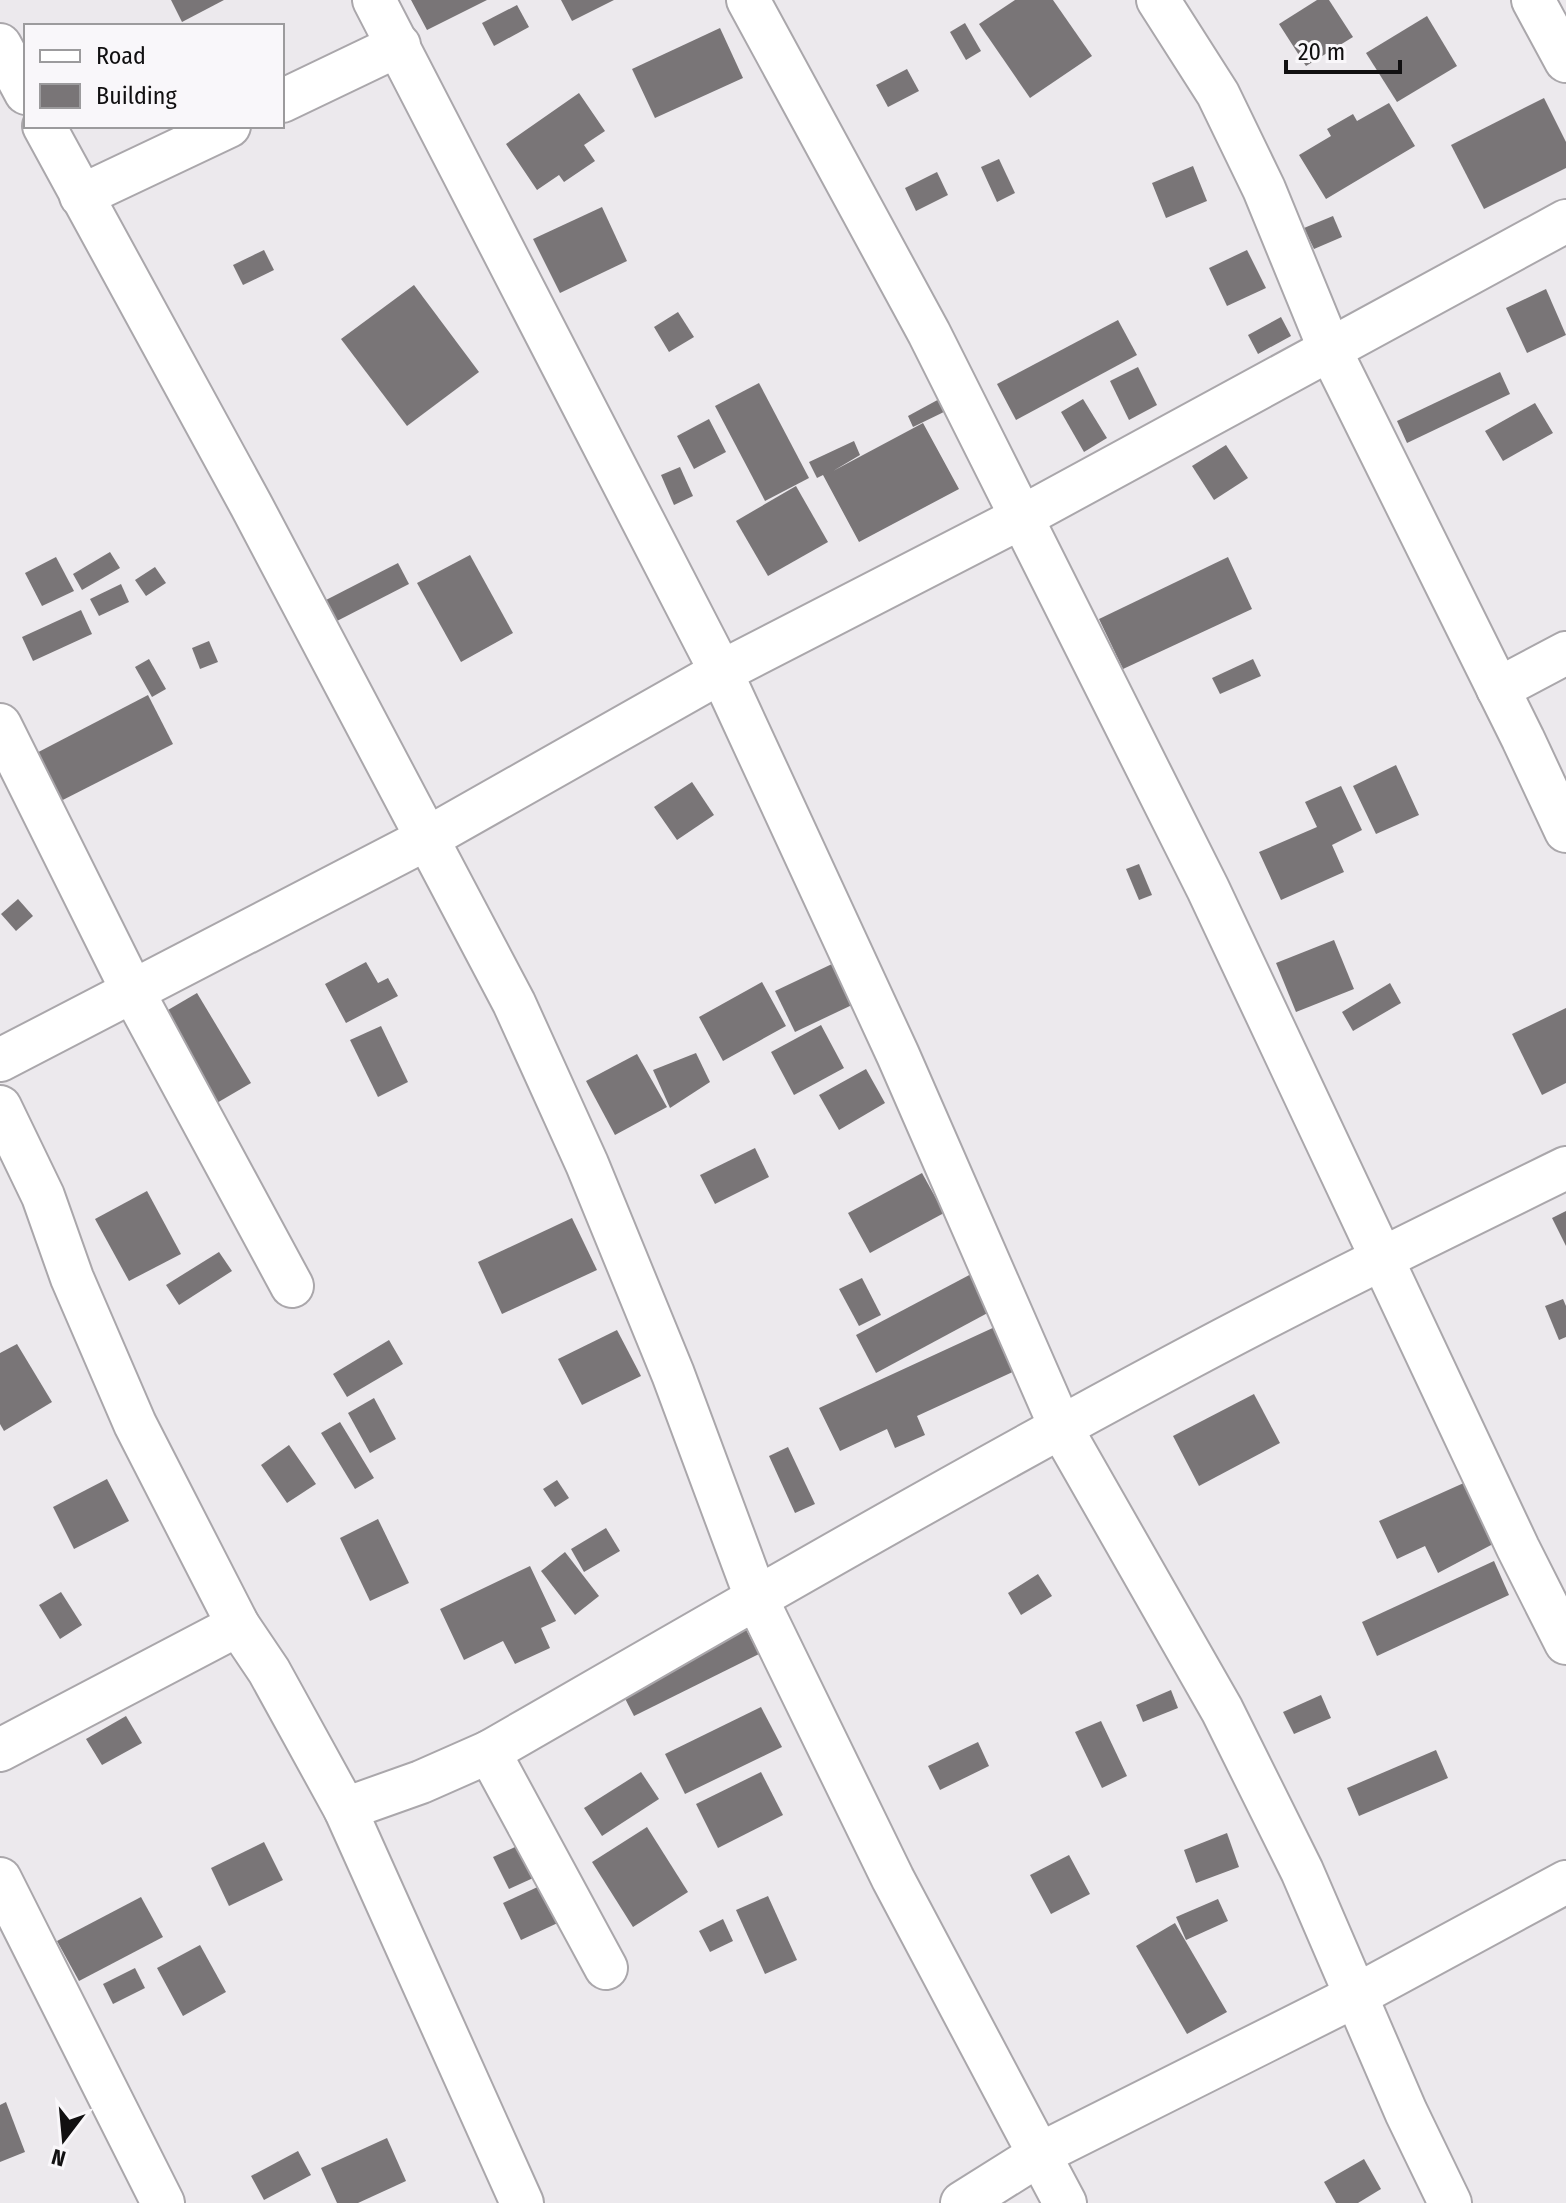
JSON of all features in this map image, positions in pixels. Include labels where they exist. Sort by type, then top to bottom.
[{"type":"street","points":[[374,0],[721,672],[898,1055],[1061,1428],[1222,1710],[1302,1871],[1406,2112],[1450,2203]]},
{"type":"street","points":[[748,0],[929,333],[1208,889],[1518,1548],[1566,1643]]},
{"type":"street","points":[[1158,0],[1218,94],[1264,189],[1330,350],[1566,831]]},
{"type":"street","points":[[1533,0],[1566,61]]},
{"type":"street","points":[[0,45],[24,89]]},
{"type":"street","points":[[284,100],[399,45]]},
{"type":"street","points":[[45,128],[259,519],[514,1003],[587,1164],[673,1374],[757,1600],[893,1879],[1065,2203]]},
{"type":"street","points":[[81,196],[225,128]]},
{"type":"street","points":[[0,1060],[426,839],[721,672],[1022,517],[1566,221]]},
{"type":"street","points":[[1498,689],[1566,653]]},
{"type":"street","points":[[0,725],[132,990],[292,1286]]},
{"type":"street","points":[[0,1107],[43,1196],[72,1278],[135,1424],[238,1625],[269,1671],[345,1809],[522,2203]]},
{"type":"street","points":[[345,1809],[421,1782],[489,1752],[911,1509],[1185,1360],[1382,1258],[1566,1168]]},
{"type":"street","points":[[0,1750],[238,1625]]},
{"type":"street","points":[[489,1752],[558,1885],[606,1968]]},
{"type":"street","points":[[0,1879],[163,2203]]},
{"type":"street","points":[[962,2203],[1040,2154],[1357,1995],[1566,1882]]},
{"type":"building","points":[[171,0],[224,0],[182,22]]},
{"type":"building","points":[[411,0],[487,0],[427,30]]},
{"type":"building","points":[[561,0],[614,0],[572,21]]},
{"type":"building","points":[[1015,0],[1053,0],[1092,56],[1030,98],[979,24]]},
{"type":"building","points":[[1317,0],[1329,0],[1353,37],[1306,66],[1279,24]]},
{"type":"building","points":[[517,5],[529,27],[494,46],[482,23]]},
{"type":"building","points":[[1427,16],[1457,66],[1397,102],[1366,53]]},
{"type":"building","points":[[965,23],[981,51],[966,60],[950,32]]},
{"type":"building","points":[[720,28],[743,78],[655,118],[632,69]]},
{"type":"building","points":[[907,69],[919,91],[888,107],[876,85]]},
{"type":"building","points":[[579,93],[605,131],[584,145],[595,161],[564,182],[559,175],[537,190],[506,144]]},
{"type":"building","points":[[1544,98],[1566,142],[1566,168],[1484,209],[1451,145]]},
{"type":"building","points":[[1389,103],[1415,146],[1326,199],[1299,155],[1331,136],[1327,129],[1353,114],[1357,121]]},
{"type":"building","points":[[999,159],[1015,193],[997,202],[981,167]]},
{"type":"building","points":[[1193,166],[1207,201],[1166,218],[1152,183]]},
{"type":"building","points":[[937,172],[948,195],[916,211],[905,188]]},
{"type":"building","points":[[602,207],[627,261],[560,293],[533,239]]},
{"type":"building","points":[[1333,216],[1342,237],[1314,249],[1304,228]]},
{"type":"building","points":[[264,250],[274,270],[243,285],[233,265]]},
{"type":"building","points":[[1247,250],[1266,288],[1227,306],[1209,268]]},
{"type":"building","points":[[414,285],[479,372],[407,426],[341,339]]},
{"type":"building","points":[[1546,289],[1566,335],[1527,353],[1506,308]]},
{"type":"building","points":[[678,312],[694,337],[669,352],[654,327]]},
{"type":"building","points":[[1281,317],[1291,336],[1258,354],[1248,335]]},
{"type":"building","points":[[1118,320],[1137,355],[1016,420],[997,384]]},
{"type":"building","points":[[1138,367],[1157,405],[1129,420],[1110,381]]},
{"type":"building","points":[[1500,372],[1510,394],[1407,443],[1397,421]]},
{"type":"building","points":[[759,383],[809,478],[765,501],[715,406]]},
{"type":"building","points":[[943,397],[950,409],[913,427],[908,416]]},
{"type":"building","points":[[1083,399],[1107,438],[1084,452],[1061,412]]},
{"type":"building","points":[[1535,403],[1553,433],[1503,461],[1485,431]]},
{"type":"building","points":[[709,419],[726,452],[694,469],[677,436]]},
{"type":"building","points":[[923,423],[959,489],[859,542],[823,475],[817,478],[809,462],[854,441],[860,455],[833,471]]},
{"type":"building","points":[[1226,445],[1248,478],[1214,500],[1192,466]]},
{"type":"building","points":[[680,467],[693,496],[674,505],[661,475]]},
{"type":"building","points":[[796,486],[828,542],[768,576],[736,521]]},
{"type":"building","points":[[110,552],[120,568],[82,590],[73,574]]},
{"type":"building","points":[[470,555],[513,633],[461,662],[417,583]]},
{"type":"building","points":[[56,557],[74,591],[42,606],[25,573]]},
{"type":"building","points":[[1228,557],[1252,609],[1123,669],[1099,619]]},
{"type":"building","points":[[398,563],[409,584],[337,621],[326,600]]},
{"type":"building","points":[[155,567],[166,583],[146,596],[135,580]]},
{"type":"building","points":[[121,584],[129,602],[99,616],[90,599]]},
{"type":"building","points":[[81,610],[92,634],[33,661],[22,637]]},
{"type":"building","points":[[209,641],[218,662],[200,669],[192,648]]},
{"type":"building","points":[[149,659],[166,689],[152,697],[135,667]]},
{"type":"building","points":[[1253,659],[1261,676],[1220,694],[1212,678]]},
{"type":"building","points":[[148,695],[173,744],[49,807],[25,759]]},
{"type":"building","points":[[1396,765],[1419,815],[1376,834],[1353,786]]},
{"type":"building","points":[[692,782],[714,815],[677,840],[654,807]]},
{"type":"building","points":[[1341,786],[1362,830],[1332,845],[1344,872],[1281,900],[1259,852],[1317,827],[1305,802]]},
{"type":"building","points":[[1139,864],[1152,895],[1139,900],[1126,869]]},
{"type":"building","points":[[18,899],[33,916],[16,931],[1,914]]},
{"type":"building","points":[[1334,940],[1354,989],[1296,1012],[1276,963]]},
{"type":"building","points":[[366,962],[378,983],[388,978],[398,996],[346,1023],[325,984]]},
{"type":"building","points":[[832,964],[852,1005],[795,1032],[775,991]]},
{"type":"building","points":[[762,982],[786,1026],[723,1061],[699,1017]]},
{"type":"building","points":[[1390,983],[1401,1003],[1353,1031],[1342,1012]]},
{"type":"building","points":[[197,993],[251,1083],[210,1107],[156,1017]]},
{"type":"building","points":[[1566,1008],[1566,1083],[1542,1095],[1512,1034]]},
{"type":"building","points":[[821,1025],[844,1068],[794,1095],[771,1052]]},
{"type":"building","points":[[381,1026],[408,1082],[378,1097],[350,1040]]},
{"type":"building","points":[[696,1053],[710,1082],[670,1108],[653,1070]]},
{"type":"building","points":[[637,1054],[667,1107],[615,1135],[586,1081]]},
{"type":"building","points":[[866,1069],[885,1103],[839,1130],[819,1095]]},
{"type":"building","points":[[755,1148],[769,1177],[715,1204],[700,1175]]},
{"type":"building","points":[[922,1173],[944,1213],[870,1253],[848,1213]]},
{"type":"building","points":[[147,1191],[181,1254],[129,1281],[95,1219]]},
{"type":"building","points":[[1566,1211],[1566,1246],[1552,1218]]},
{"type":"building","points":[[572,1218],[597,1270],[502,1314],[478,1262]]},
{"type":"building","points":[[219,1252],[232,1271],[179,1305],[166,1285]]},
{"type":"building","points":[[975,1272],[995,1309],[876,1373],[856,1335]]},
{"type":"building","points":[[862,1278],[881,1315],[859,1326],[839,1289]]},
{"type":"building","points":[[1563,1299],[1566,1306],[1566,1337],[1559,1340],[1545,1306]]},
{"type":"building","points":[[997,1326],[1017,1370],[917,1416],[925,1435],[895,1448],[887,1429],[840,1451],[819,1408]]},
{"type":"building","points":[[617,1330],[641,1376],[582,1405],[558,1359]]},
{"type":"building","points":[[389,1340],[403,1364],[347,1397],[333,1374]]},
{"type":"building","points":[[17,1344],[52,1402],[4,1431],[0,1424],[0,1353]]},
{"type":"building","points":[[1254,1394],[1280,1443],[1199,1486],[1173,1436]]},
{"type":"building","points":[[374,1398],[396,1439],[370,1453],[348,1413]]},
{"type":"building","points":[[340,1422],[374,1478],[355,1489],[321,1433]]},
{"type":"building","points":[[289,1445],[316,1484],[287,1503],[261,1465]]},
{"type":"building","points":[[788,1447],[815,1504],[795,1513],[769,1456]]},
{"type":"building","points":[[107,1479],[129,1521],[74,1549],[53,1507]]},
{"type":"building","points":[[557,1480],[569,1498],[555,1507],[543,1489]]},
{"type":"building","points":[[1466,1482],[1493,1544],[1438,1573],[1425,1546],[1397,1559],[1379,1521]]},
{"type":"building","points":[[378,1519],[409,1583],[370,1601],[340,1538]]},
{"type":"building","points":[[606,1528],[620,1551],[584,1572],[571,1549]]},
{"type":"building","points":[[565,1552],[599,1596],[575,1615],[541,1571]]},
{"type":"building","points":[[1494,1561],[1509,1595],[1377,1656],[1362,1622]]},
{"type":"building","points":[[530,1566],[556,1621],[541,1628],[550,1648],[515,1664],[503,1641],[464,1660],[440,1609]]},
{"type":"building","points":[[1038,1574],[1052,1596],[1021,1615],[1008,1593]]},
{"type":"building","points":[[61,1592],[82,1625],[60,1639],[39,1605]]},
{"type":"building","points":[[741,1620],[759,1654],[634,1716],[616,1681]]},
{"type":"building","points":[[1171,1690],[1178,1708],[1143,1722],[1136,1705]]},
{"type":"building","points":[[1321,1695],[1331,1718],[1294,1734],[1283,1712]]},
{"type":"building","points":[[761,1707],[782,1747],[685,1794],[665,1754]]},
{"type":"building","points":[[126,1716],[142,1743],[102,1765],[86,1739]]},
{"type":"building","points":[[1101,1721],[1127,1776],[1102,1788],[1075,1732]]},
{"type":"building","points":[[978,1742],[989,1766],[940,1790],[928,1766]]},
{"type":"building","points":[[1436,1750],[1448,1778],[1359,1816],[1347,1788]]},
{"type":"building","points":[[641,1772],[659,1799],[602,1836],[584,1808]]},
{"type":"building","points":[[761,1772],[783,1815],[718,1848],[696,1804]]},
{"type":"building","points":[[647,1827],[688,1892],[633,1927],[592,1862]]},
{"type":"building","points":[[1227,1833],[1239,1867],[1196,1883],[1184,1850]]},
{"type":"building","points":[[264,1842],[283,1880],[229,1906],[211,1868]]},
{"type":"building","points":[[526,1842],[542,1874],[509,1889],[493,1857]]},
{"type":"building","points":[[1069,1855],[1090,1894],[1051,1914],[1030,1875]]},
{"type":"building","points":[[544,1884],[562,1921],[521,1940],[503,1903]]},
{"type":"building","points":[[768,1896],[797,1960],[765,1974],[736,1910]]},
{"type":"building","points":[[141,1897],[163,1937],[79,1981],[57,1941]]},
{"type":"building","points":[[1218,1899],[1228,1921],[1186,1940],[1176,1917]]},
{"type":"building","points":[[723,1919],[733,1941],[710,1952],[699,1931]]},
{"type":"building","points":[[1175,1923],[1227,2012],[1187,2034],[1136,1946]]},
{"type":"building","points":[[200,1945],[226,1992],[183,2016],[157,1968]]},
{"type":"building","points":[[135,1968],[145,1988],[113,2004],[103,1984]]},
{"type":"building","points":[[6,2102],[25,2152],[0,2162],[0,2105]]},
{"type":"building","points":[[387,2138],[406,2181],[358,2203],[337,2203],[321,2168]]},
{"type":"building","points":[[298,2151],[311,2175],[264,2200],[251,2176]]},
{"type":"building","points":[[1364,2159],[1381,2189],[1358,2203],[1336,2203],[1324,2182]]}]
